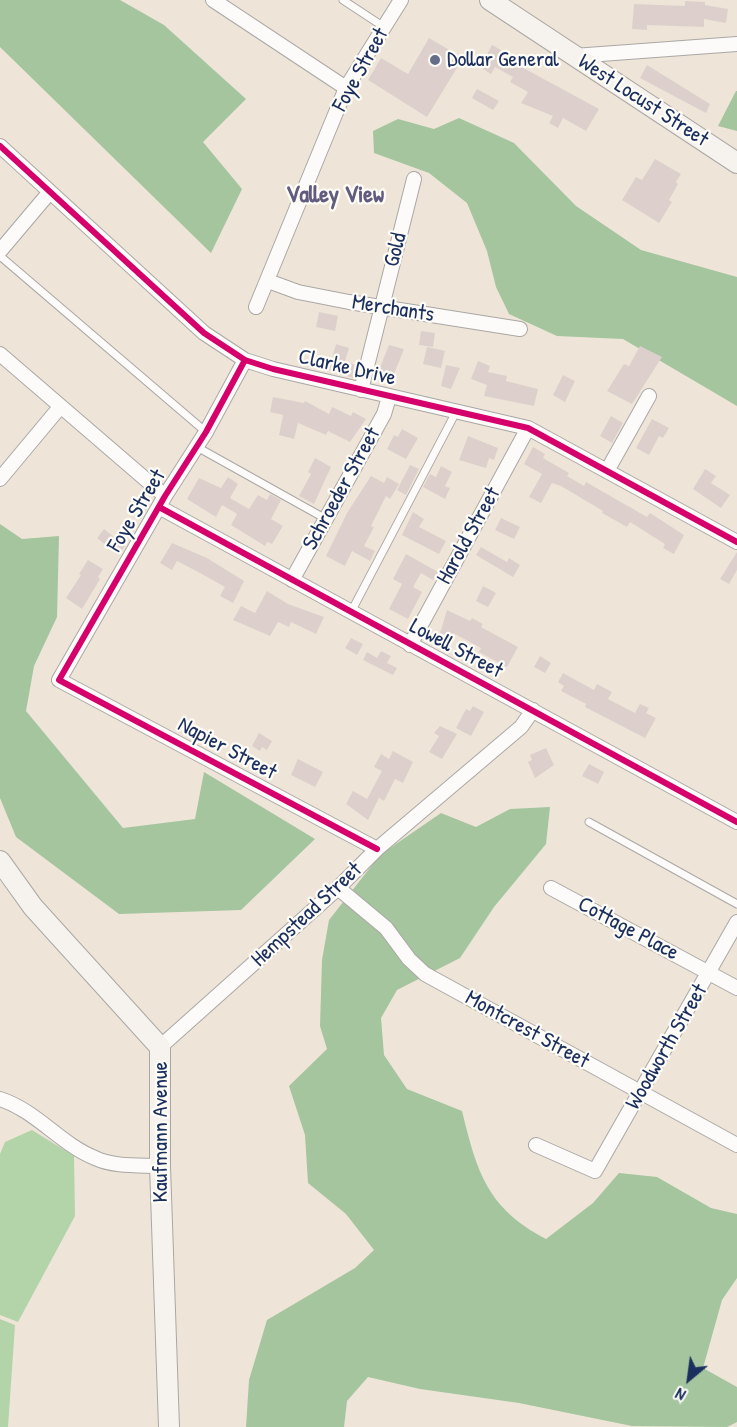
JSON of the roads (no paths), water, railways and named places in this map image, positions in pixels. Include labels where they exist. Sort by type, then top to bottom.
[{"type":"main road","name":"West Locust Street","points":[[496,2],[737,163]]},
{"type":"main road","name":"Kaufmann Avenue","points":[[0,861],[33,907],[160,1047],[160,1166],[169,1427]]},
{"type":"street","points":[[213,0],[346,88]]},
{"type":"street","name":"Foye Street","points":[[256,308],[346,88],[401,0]]},
{"type":"street","points":[[574,56],[737,44]]},
{"type":"street","name":"Clarke Drive","points":[[0,146],[204,333],[245,360],[389,397],[528,428],[737,542]]},
{"type":"street","name":"Gold","points":[[361,390],[414,179]]},
{"type":"street","points":[[0,250],[49,192]]},
{"type":"street","name":"Merchants","points":[[268,281],[298,292],[520,329]]},
{"type":"street","name":"Lowell Street","points":[[0,354],[162,502],[292,580],[737,822]]},
{"type":"street","name":"Foye Street","points":[[59,680],[162,502],[206,432],[245,360]]},
{"type":"street","points":[[607,471],[649,396]]},
{"type":"street","name":"Schroeder Street","points":[[292,580],[384,414],[389,397]]},
{"type":"street","points":[[0,479],[60,407]]},
{"type":"street","name":"Harold Street","points":[[410,645],[528,428]]},
{"type":"street","name":"Napier Street","points":[[59,680],[377,849]]},
{"type":"street","name":"Hempstead Street","points":[[160,1047],[338,888],[377,849],[522,727],[533,710]]},
{"type":"street","name":"Montcrest Street","points":[[338,888],[386,928],[409,959],[425,974],[737,1145]]},
{"type":"street","name":"Cottage Place","points":[[550,888],[737,988]]},
{"type":"street","name":"Woodworth Street","points":[[536,1145],[595,1171],[710,973],[737,922]]},
{"type":"street","points":[[0,1100],[27,1111],[93,1158],[109,1163],[160,1166]]},
{"type":"lane","points":[[343,0],[384,27]]},
{"type":"lane","points":[[0,256],[206,432]]},
{"type":"lane","points":[[351,612],[456,412]]},
{"type":"lane","points":[[197,447],[326,519]]},
{"type":"lane","points":[[589,822],[737,904]]},
{"type":"place","name":"Dollar General","points":[[435,60]]},
{"type":"district","name":"Valley View","points":[[335,196]]}]
